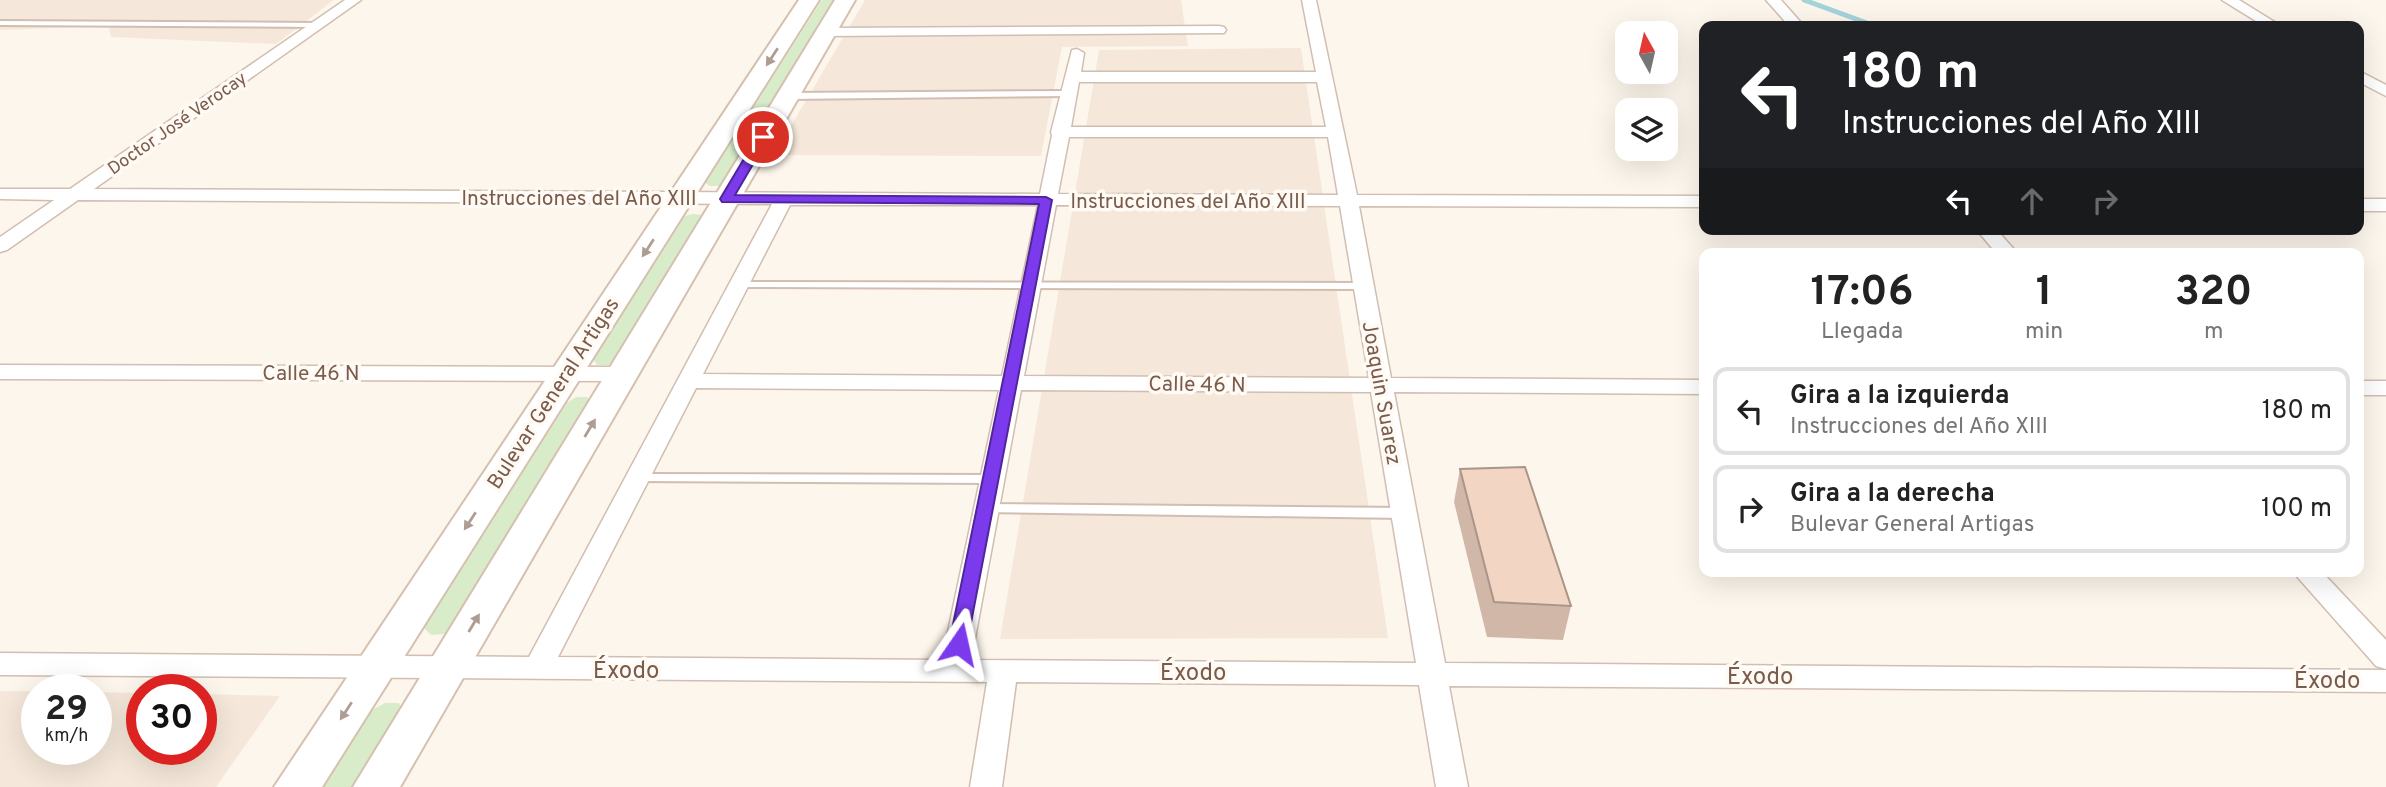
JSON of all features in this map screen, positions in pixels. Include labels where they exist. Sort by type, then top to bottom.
[{"type":"street","name":"Doctor José Verocay","points":[[0,246],[354,0]]},
{"type":"street","name":"Bulevar General Artigas","points":[[297,787],[809,0]]},
{"type":"street","points":[[376,787],[845,0]]},
{"type":"street","name":"Joaquin Suarez","points":[[1309,0],[1349,202],[1452,787]]},
{"type":"street","points":[[1773,0],[1792,21]]},
{"type":"street","points":[[2229,0],[2265,21]]},
{"type":"street","points":[[826,32],[1219,30]]},
{"type":"street","points":[[954,671],[1059,132],[1077,53]]},
{"type":"street","points":[[1069,86],[1324,77]]},
{"type":"street","points":[[2364,79],[2386,92]]},
{"type":"street","points":[[1059,132],[1335,132]]},
{"type":"street","name":"Instrucciones del Año XIII","points":[[0,194],[784,200],[1699,201]]},
{"type":"street","points":[[537,669],[784,200]]},
{"type":"street","points":[[2364,205],[2386,205]]},
{"type":"street","points":[[1991,235],[2002,248]]},
{"type":"street","name":"Calle 46 N","points":[[0,372],[622,374]]},
{"type":"street","name":"Calle 46 N","points":[[689,381],[1699,387]]},
{"type":"street","points":[[2364,388],[2386,388]]},
{"type":"street","points":[[2311,577],[2386,658]]},
{"type":"street","name":"Éxodo","points":[[5,670],[375,667],[2386,681]]},
{"type":"street","points":[[985,787],[1003,671]]},
{"type":"lane","points":[[0,23],[318,25]]},
{"type":"lane","points":[[788,96],[1069,86]]},
{"type":"lane","points":[[739,285],[1364,286]]},
{"type":"lane","points":[[638,478],[991,479]]},
{"type":"lane","points":[[985,509],[1403,513]]},
{"type":"shaded area","points":[[0,0],[334,0],[276,44],[111,37],[109,26],[0,30]]},
{"type":"shaded area","points":[[865,0],[1181,0],[1188,46],[1062,47],[1041,156],[774,155]]},
{"type":"shaded area","points":[[1301,48],[1388,638],[1000,639],[1099,50]]},
{"type":"shaded area","points":[[0,691],[21,691],[21,765],[112,765],[112,692],[126,693],[126,765],[217,765],[217,694],[280,696],[216,787],[0,787]]},
{"type":"green space","points":[[822,0],[837,0],[721,186],[705,183]]},
{"type":"green space","points":[[702,215],[704,219],[616,361],[608,365],[597,365],[593,359],[685,216]]},
{"type":"green space","points":[[576,397],[587,397],[592,401],[454,627],[444,634],[431,635],[424,628],[567,403]]},
{"type":"green space","points":[[385,703],[399,703],[403,711],[357,787],[322,787],[370,711]]},
{"type":"building","points":[[1525,467],[1571,606],[1494,602],[1460,469]]},
{"type":"waterway","points":[[1804,0],[1861,21]]},
{"type":"route","points":[[763,137],[726,199],[1046,200],[959,644]]}]
